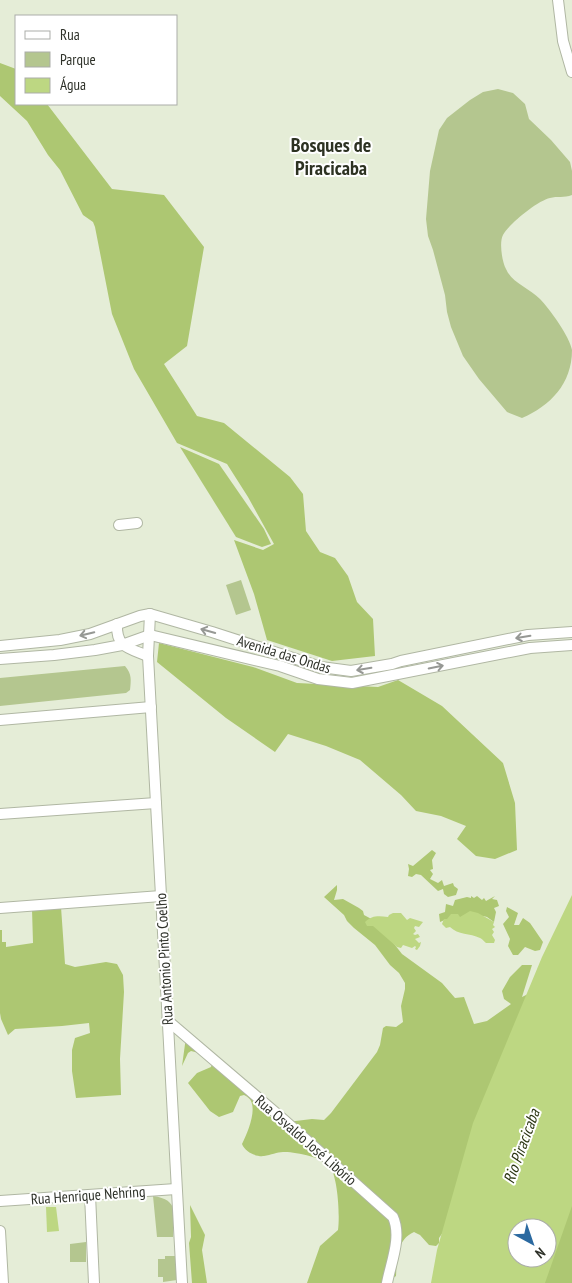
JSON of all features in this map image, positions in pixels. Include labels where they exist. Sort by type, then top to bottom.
[{"type":"street","points":[[558,0],[563,40],[572,72]]},
{"type":"street","points":[[119,525],[136,523]]},
{"type":"street","points":[[0,646],[60,640],[90,634],[150,614]]},
{"type":"street","name":"Avenida das Ondas","points":[[150,614],[212,632],[321,668],[351,671],[528,636],[572,632]]},
{"type":"street","name":"Rua Antonio Pinto Coelho","points":[[150,614],[148,656],[182,1283]]},
{"type":"street","points":[[117,624],[118,640],[122,644],[148,656]]},
{"type":"street","points":[[0,660],[95,650],[150,635]]},
{"type":"street","name":"Avenida das Ondas","points":[[150,635],[280,666],[318,679],[352,683],[530,648],[572,645]]},
{"type":"street","points":[[0,720],[151,707]]},
{"type":"street","points":[[0,814],[156,803]]},
{"type":"street","points":[[0,908],[161,896]]},
{"type":"street","name":"Rua Osvaldo José Libório","points":[[167,1020],[283,1119],[393,1217],[396,1223],[397,1234],[387,1283]]},
{"type":"street","name":"Rua Henrique Nehring","points":[[0,1201],[176,1189]]},
{"type":"street","points":[[90,1195],[94,1283]]},
{"type":"street","points":[[0,1231],[3,1283]]},
{"type":"green space","points":[[498,89],[513,93],[525,104],[529,119],[570,162],[572,171],[572,195],[544,200],[511,225],[502,238],[502,257],[509,274],[516,282],[536,295],[544,303],[563,331],[572,350],[568,373],[558,392],[542,407],[522,418],[507,412],[479,379],[463,356],[451,327],[445,295],[428,236],[426,219],[430,171],[439,130],[447,118],[470,100],[483,92]]},
{"type":"green space","points":[[241,580],[251,610],[236,615],[226,585]]},
{"type":"green space","points":[[125,666],[131,680],[130,690],[126,693],[0,706],[0,678]]},
{"type":"green space","points":[[153,1196],[168,1201],[174,1209],[173,1237],[157,1237]]},
{"type":"green space","points":[[86,1242],[86,1262],[70,1262],[70,1244]]},
{"type":"green space","points":[[165,1256],[177,1256],[177,1280],[163,1282],[163,1277],[158,1277],[158,1259],[165,1259]]},
{"type":"shaded area","points":[[0,63],[15,69],[15,105],[48,105],[112,189],[164,195],[204,247],[187,346],[164,364],[197,416],[224,423],[290,477],[303,494],[306,531],[320,552],[335,558],[348,576],[357,602],[373,619],[375,656],[332,661],[267,640],[254,594],[234,540],[263,550],[274,544],[227,464],[177,443],[134,369],[112,314],[93,222],[83,215],[60,170],[48,155],[27,121],[0,96]]},
{"type":"shaded area","points":[[180,447],[219,464],[264,529],[271,544],[262,547],[236,537]]},
{"type":"shaded area","points":[[159,643],[253,667],[297,683],[378,687],[398,680],[442,706],[503,763],[515,803],[517,850],[495,859],[476,856],[457,839],[466,826],[441,816],[416,811],[401,795],[360,760],[326,746],[288,734],[275,752],[226,718],[157,662]]},
{"type":"shaded area","points":[[432,850],[436,853],[432,860],[433,869],[430,870],[433,874],[430,879],[438,883],[442,880],[444,886],[453,883],[458,889],[456,895],[448,897],[444,894],[443,889],[438,891],[421,875],[408,876],[408,864],[413,866]]},
{"type":"shaded area","points":[[337,885],[334,900],[343,899],[359,908],[363,911],[364,915],[377,922],[402,954],[442,983],[455,998],[464,997],[474,1024],[487,1021],[511,1004],[504,999],[502,991],[510,977],[522,965],[532,965],[522,997],[534,991],[446,1228],[436,1246],[429,1245],[420,1235],[414,1232],[408,1236],[399,1251],[396,1276],[386,1283],[307,1283],[320,1246],[338,1230],[338,1197],[335,1179],[330,1166],[322,1160],[301,1154],[278,1152],[261,1156],[248,1152],[242,1144],[248,1130],[253,1108],[250,1099],[244,1095],[240,1096],[233,1112],[219,1117],[210,1111],[188,1083],[197,1073],[211,1067],[212,1064],[199,1053],[191,1051],[188,1053],[182,1066],[186,1037],[268,1115],[279,1123],[312,1119],[324,1120],[331,1113],[377,1052],[383,1028],[386,1026],[396,1027],[403,1022],[401,1006],[405,989],[405,983],[399,973],[390,965],[375,945],[354,928],[344,915],[324,897]]},
{"type":"shaded area","points":[[471,896],[474,898],[477,896],[482,900],[484,898],[486,901],[495,896],[492,899],[497,900],[499,906],[494,908],[496,912],[494,922],[483,916],[469,923],[447,919],[440,922],[439,914],[445,912],[446,904],[453,906],[455,900],[471,898]]},
{"type":"shaded area","points":[[61,907],[65,964],[75,967],[106,962],[117,964],[123,975],[124,992],[120,1059],[121,1095],[76,1098],[72,1071],[72,1050],[75,1038],[90,1033],[89,1023],[15,1029],[8,1035],[1,1019],[0,930],[2,930],[2,942],[6,942],[6,947],[33,943],[32,909]]},
{"type":"shaded area","points":[[507,907],[518,913],[514,925],[519,925],[523,918],[530,923],[543,942],[540,950],[535,951],[525,947],[518,955],[513,955],[508,946],[510,939],[503,924],[509,917],[506,911]]},
{"type":"shaded area","points":[[572,1199],[572,1283],[537,1283],[543,1268],[557,1268],[557,1235]]},
{"type":"shaded area","points":[[190,1205],[205,1235],[202,1250],[207,1283],[192,1283],[189,1243],[191,1237]]},
{"type":"water","name":"Rio Piracicaba","points":[[572,895],[572,1206],[557,1249],[557,1218],[507,1218],[507,1268],[550,1268],[545,1283],[431,1283],[437,1250],[473,1123],[542,957]]},
{"type":"water","points":[[470,911],[478,913],[494,922],[493,925],[495,927],[492,929],[494,932],[492,935],[495,940],[494,943],[486,943],[481,938],[453,930],[450,927],[446,928],[442,924],[444,919],[447,919],[451,914],[458,914],[460,917]]},
{"type":"water","points":[[393,913],[401,913],[407,920],[410,918],[423,922],[419,927],[415,926],[414,928],[416,931],[413,934],[418,934],[420,937],[415,939],[419,943],[421,942],[417,950],[415,946],[412,948],[403,945],[401,948],[397,947],[373,926],[367,926],[365,922],[373,917],[388,917]]},
{"type":"water","points":[[46,1207],[56,1207],[59,1231],[47,1232]]},
{"type":"district","name":"Bosques de Piracicaba","points":[[331,156]]}]
